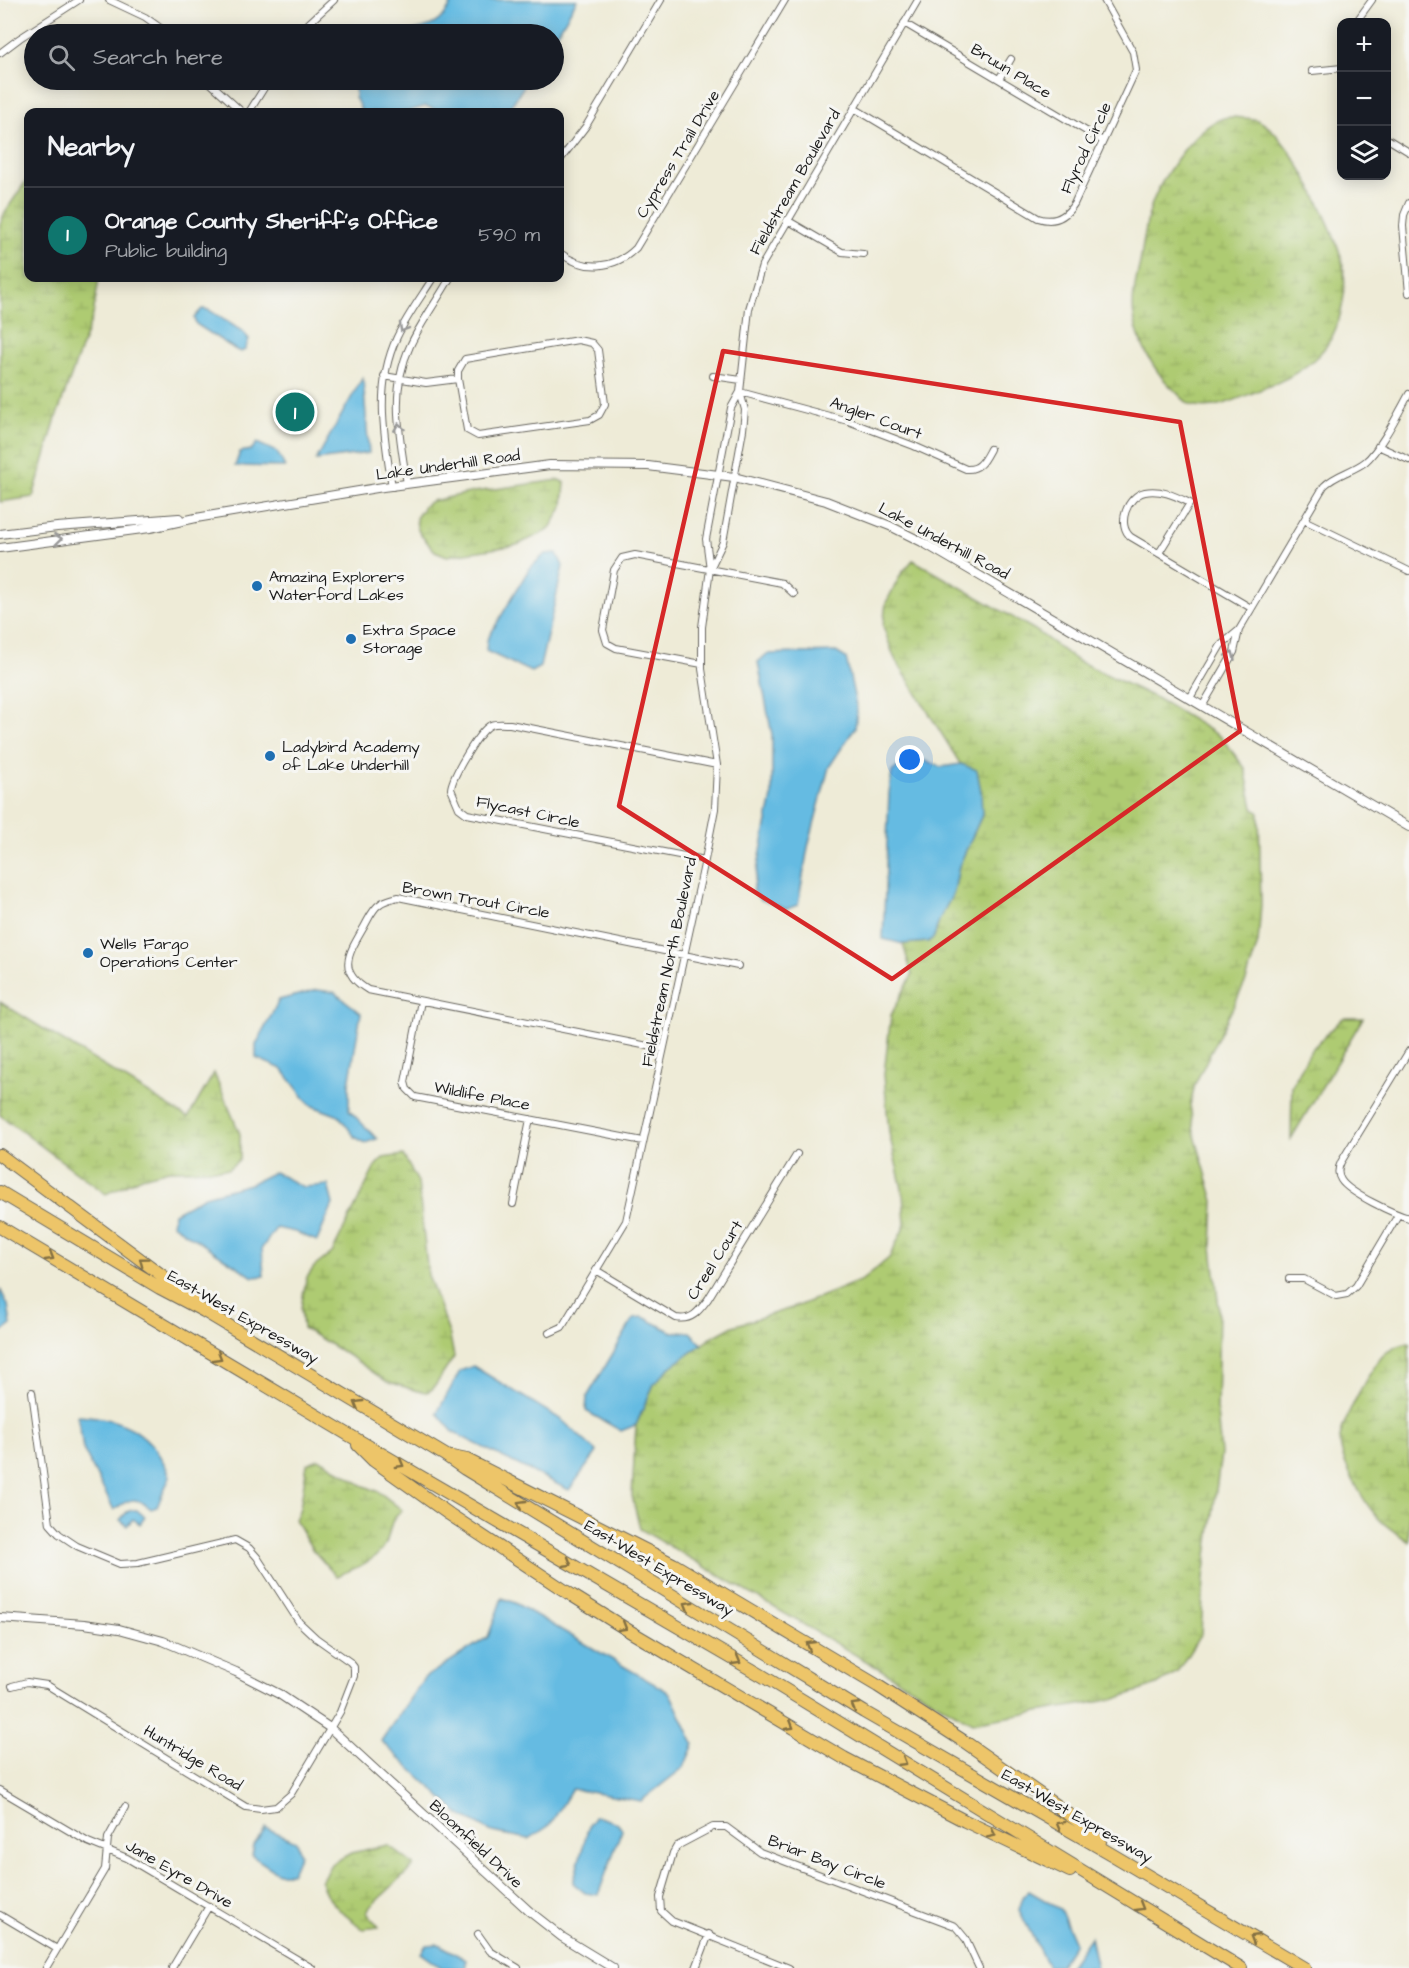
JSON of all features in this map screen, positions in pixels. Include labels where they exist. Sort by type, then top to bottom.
[{"type":"highway","points":[[0,1155],[179,1288],[204,1311]]},
{"type":"highway","name":"East-West Expressway","points":[[0,1192],[445,1455],[864,1712],[1304,1968]]},
{"type":"highway","points":[[0,1227],[349,1435],[751,1669],[1241,1968]]},
{"type":"highway","points":[[349,1435],[373,1460],[449,1514],[631,1632],[844,1758],[1061,1868],[1090,1877]]},
{"type":"highway","points":[[445,1455],[467,1460],[673,1564],[878,1686],[965,1742],[1078,1821],[1111,1854]]},
{"type":"street","points":[[43,24],[79,0]]},
{"type":"street","points":[[109,0],[146,17],[155,24]]},
{"type":"street","points":[[308,24],[334,0]]},
{"type":"street","points":[[564,155],[581,134],[661,0]]},
{"type":"street","name":"Cypress Trail Drive","points":[[564,257],[582,264],[600,266],[620,261],[636,248],[785,0]]},
{"type":"street","name":"Fieldstream Boulevard","points":[[734,477],[745,410],[740,392],[745,333],[751,297],[764,261],[918,0]]},
{"type":"street","name":"Flyrod Circle","points":[[854,108],[1038,218],[1059,219],[1072,208],[1133,78],[1136,65],[1133,52],[1104,0]]},
{"type":"street","points":[[1359,18],[1372,0]]},
{"type":"street","name":"Bruun Place","points":[[904,23],[1104,141]]},
{"type":"street","points":[[0,53],[24,37]]},
{"type":"street","points":[[999,79],[1011,59]]},
{"type":"street","points":[[1312,71],[1337,68]]},
{"type":"street","points":[[218,90],[238,108]]},
{"type":"street","points":[[251,108],[262,90]]},
{"type":"street","points":[[1391,141],[1409,152]]},
{"type":"street","points":[[1409,203],[1404,215],[1403,226],[1409,293]]},
{"type":"street","points":[[788,220],[842,252],[863,254]]},
{"type":"street","points":[[392,487],[382,414],[384,376],[397,338],[430,282]]},
{"type":"street","points":[[407,484],[397,418],[399,379],[411,344],[448,282]]},
{"type":"street","points":[[423,293],[436,301]]},
{"type":"street","points":[[578,340],[592,343],[598,350],[605,404],[599,415],[590,420],[478,436],[467,430],[458,379],[458,371],[465,359],[578,340]]},
{"type":"street","points":[[384,376],[426,383],[458,379]]},
{"type":"street","points":[[713,376],[741,380]]},
{"type":"street","name":"Fieldstream Boulevard","points":[[720,475],[731,408],[740,392]]},
{"type":"street","name":"Angler Court","points":[[740,392],[856,423],[966,469],[978,467],[990,449]]},
{"type":"street","points":[[1203,705],[1234,652],[1239,630],[1251,608],[1326,483],[1363,463],[1378,446],[1409,394]]},
{"type":"street","points":[[1378,446],[1409,460]]},
{"type":"street","name":"Lake Underhill Road","points":[[0,548],[150,528],[196,518],[407,484],[550,465],[648,466],[734,477],[826,501],[900,531],[955,559],[1409,827]]},
{"type":"street","name":"Fieldstream North Boulevard","points":[[549,1334],[562,1328],[626,1221],[705,860],[715,809],[717,765],[702,664],[702,627],[710,569],[706,540],[720,475]]},
{"type":"street","name":"Fieldstream North Boulevard","points":[[710,569],[723,542],[734,477]]},
{"type":"street","points":[[1158,554],[1190,503],[1166,492],[1143,493],[1135,497],[1125,515],[1124,529],[1129,536],[1158,554],[1251,608]]},
{"type":"street","name":"Lake Underhill Road","points":[[0,534],[158,518],[196,518]]},
{"type":"street","points":[[1304,520],[1409,571]]},
{"type":"street","points":[[702,664],[613,647],[604,639],[603,630],[614,570],[617,562],[624,556],[635,555],[782,584],[794,594]]},
{"type":"street","points":[[1190,698],[1221,645],[1239,630]]},
{"type":"street","name":"Flycast Circle","points":[[705,860],[467,814],[459,808],[451,789],[457,773],[484,729],[492,724],[510,724],[717,765]]},
{"type":"street","name":"Brown Trout Circle","points":[[663,1048],[368,990],[356,983],[347,966],[351,950],[379,904],[398,897],[684,954]]},
{"type":"street","points":[[684,954],[738,966]]},
{"type":"street","name":"Wildlife Place","points":[[420,1000],[405,1082],[407,1089],[415,1097],[643,1142]]},
{"type":"street","points":[[1409,1051],[1341,1162],[1339,1170],[1345,1185],[1398,1215],[1409,1218]]},
{"type":"street","points":[[513,1204],[530,1119]]},
{"type":"street","name":"Creel Court","points":[[596,1270],[675,1318],[683,1319],[696,1314],[708,1299],[797,1154]]},
{"type":"street","points":[[1289,1279],[1304,1279],[1336,1296],[1350,1292],[1356,1286],[1398,1215]]},
{"type":"street","points":[[32,1392],[50,1524],[59,1534],[77,1546],[107,1561],[120,1564],[138,1563],[235,1540],[249,1548],[299,1623],[354,1667],[351,1686],[330,1728]]},
{"type":"street","name":"Bloomfield Drive","points":[[0,1618],[119,1629],[163,1641],[236,1672],[279,1694],[330,1728],[529,1911],[562,1937],[613,1968]]},
{"type":"street","name":"Huntridge Road","points":[[12,1686],[27,1682],[47,1685],[246,1807],[261,1809],[276,1807],[291,1794],[330,1728]]},
{"type":"street","name":"Jane Eyre Drive","points":[[0,1790],[88,1842],[127,1858],[309,1967]]},
{"type":"street","points":[[46,1968],[105,1869],[108,1838],[125,1807]]},
{"type":"street","name":"Briar Bay Circle","points":[[789,1968],[672,1921],[661,1911],[660,1897],[673,1852],[677,1846],[713,1827],[726,1827],[760,1852],[955,1926],[965,1938],[979,1968]]},
{"type":"street","points":[[172,1968],[209,1906]]},
{"type":"street","points":[[0,1915],[57,1949]]},
{"type":"street","points":[[478,1934],[490,1951],[518,1968]]},
{"type":"street","points":[[696,1968],[709,1934]]},
{"type":"highlighted area","points":[[723,351],[1180,422],[1240,731],[892,979],[619,806]]},
{"type":"green space","points":[[1234,117],[1257,120],[1270,129],[1297,163],[1310,185],[1339,250],[1345,281],[1344,297],[1331,339],[1306,366],[1285,379],[1237,399],[1210,407],[1201,407],[1184,400],[1165,381],[1153,364],[1136,326],[1133,310],[1134,297],[1148,216],[1161,185],[1178,158],[1199,134],[1221,119]]},
{"type":"green space","points":[[24,184],[24,282],[98,282],[93,315],[56,418],[33,497],[0,502],[0,224],[5,212]]},
{"type":"green space","points":[[559,480],[565,483],[563,506],[549,530],[517,545],[447,556],[435,551],[417,527],[416,518],[425,505],[432,501],[474,492]]},
{"type":"green space","points":[[913,560],[1035,630],[1076,660],[1158,699],[1221,737],[1245,768],[1253,808],[1259,813],[1261,904],[1258,943],[1246,981],[1195,1084],[1190,1105],[1194,1132],[1214,1201],[1212,1247],[1219,1308],[1217,1412],[1221,1454],[1204,1578],[1201,1634],[1177,1672],[1157,1685],[1115,1699],[972,1723],[640,1529],[632,1496],[636,1425],[654,1384],[668,1369],[711,1338],[733,1326],[795,1307],[862,1280],[889,1258],[905,1225],[903,1193],[889,1133],[884,1074],[891,1015],[912,975],[903,944],[927,942],[934,937],[939,920],[954,892],[959,866],[982,815],[961,765],[894,657],[883,626],[886,603],[901,574]]},
{"type":"green space","points":[[0,1002],[188,1118],[214,1073],[240,1134],[240,1159],[228,1169],[169,1170],[142,1177],[106,1194],[0,1115]]},
{"type":"green space","points":[[1343,1018],[1363,1018],[1291,1139],[1292,1086],[1311,1050]]},
{"type":"green space","points":[[403,1155],[418,1182],[428,1275],[450,1336],[454,1357],[433,1389],[427,1392],[386,1381],[303,1328],[301,1308],[306,1279],[314,1267],[332,1253],[376,1165],[383,1158]]},
{"type":"green space","points":[[1409,1343],[1409,1542],[1383,1523],[1367,1504],[1348,1470],[1340,1439],[1355,1401],[1379,1361],[1393,1348]]},
{"type":"green space","points":[[318,1459],[362,1485],[379,1492],[402,1510],[394,1518],[384,1547],[375,1557],[336,1576],[312,1549],[295,1520],[300,1508],[307,1464]]},
{"type":"green space","points":[[388,1845],[413,1864],[413,1867],[370,1907],[367,1913],[379,1927],[363,1929],[332,1903],[321,1881],[331,1864],[351,1853]]},
{"type":"water","points":[[453,0],[577,0],[563,24],[434,24],[448,10]]},
{"type":"water","points":[[355,90],[521,90],[510,108],[431,108],[426,106],[360,108],[355,97]]},
{"type":"water","points":[[202,309],[209,310],[242,331],[249,339],[245,350],[241,352],[236,350],[196,324],[194,318]]},
{"type":"water","points":[[363,377],[369,453],[316,460]]},
{"type":"water","points":[[257,443],[277,452],[285,467],[235,466],[240,452],[251,450]]},
{"type":"water","points":[[557,553],[563,566],[540,667],[531,672],[486,651],[487,640],[529,569],[545,554]]},
{"type":"water","points":[[836,652],[846,658],[857,710],[855,728],[829,767],[808,847],[798,905],[787,909],[759,899],[753,890],[772,797],[772,735],[758,662],[767,654]]},
{"type":"water","points":[[911,756],[941,767],[961,764],[977,770],[982,815],[959,866],[954,892],[939,920],[934,937],[928,942],[903,944],[883,939],[889,793],[892,772]]},
{"type":"water","points":[[317,990],[334,992],[361,1013],[349,1084],[349,1110],[377,1139],[365,1143],[355,1137],[339,1116],[310,1105],[282,1069],[256,1058],[256,1045],[279,1000]]},
{"type":"water","points":[[274,1172],[303,1187],[328,1185],[333,1204],[317,1241],[295,1232],[276,1228],[262,1248],[264,1276],[253,1277],[172,1224],[174,1213],[205,1196],[250,1184]]},
{"type":"water","points":[[0,1289],[8,1305],[11,1325],[0,1333]]},
{"type":"water","points":[[643,1317],[672,1332],[690,1332],[702,1344],[668,1369],[654,1384],[636,1425],[621,1431],[586,1411],[587,1397],[634,1318]]},
{"type":"water","points":[[473,1366],[562,1420],[597,1452],[569,1490],[454,1433],[437,1413],[460,1371]]},
{"type":"water","points":[[78,1415],[123,1424],[145,1438],[154,1448],[170,1476],[157,1507],[151,1509],[137,1500],[132,1500],[114,1510],[83,1449]]},
{"type":"water","points":[[132,1510],[137,1510],[145,1517],[140,1524],[133,1519],[127,1526],[120,1520]]},
{"type":"water","points":[[502,1598],[515,1603],[670,1693],[694,1744],[684,1767],[641,1801],[572,1789],[550,1825],[529,1839],[492,1832],[459,1814],[381,1741],[424,1678],[488,1637]]},
{"type":"water","points":[[595,1816],[618,1823],[622,1830],[598,1895],[585,1893],[573,1883],[589,1825]]},
{"type":"water","points":[[266,1828],[296,1841],[300,1854],[292,1873],[278,1873],[252,1856],[254,1845]]},
{"type":"water","points":[[1029,1891],[1060,1909],[1075,1943],[1060,1965],[1048,1967],[1019,1910],[1023,1897]]},
{"type":"water","points":[[1090,1937],[1097,1968],[1068,1968]]},
{"type":"water","points":[[439,1944],[466,1960],[466,1968],[442,1968],[421,1953],[426,1945]]},
{"type":"place","name":"Orange County Sheriff's Office","points":[[295,412]]},
{"type":"place","name":"Amazing Explorers Waterford Lakes","points":[[257,586]]},
{"type":"place","name":"Extra Space Storage","points":[[351,639]]},
{"type":"place","name":"Ladybird Academy of Lake Underhill","points":[[270,756]]},
{"type":"place","name":"Wells Fargo Operations Center","points":[[88,953]]}]
